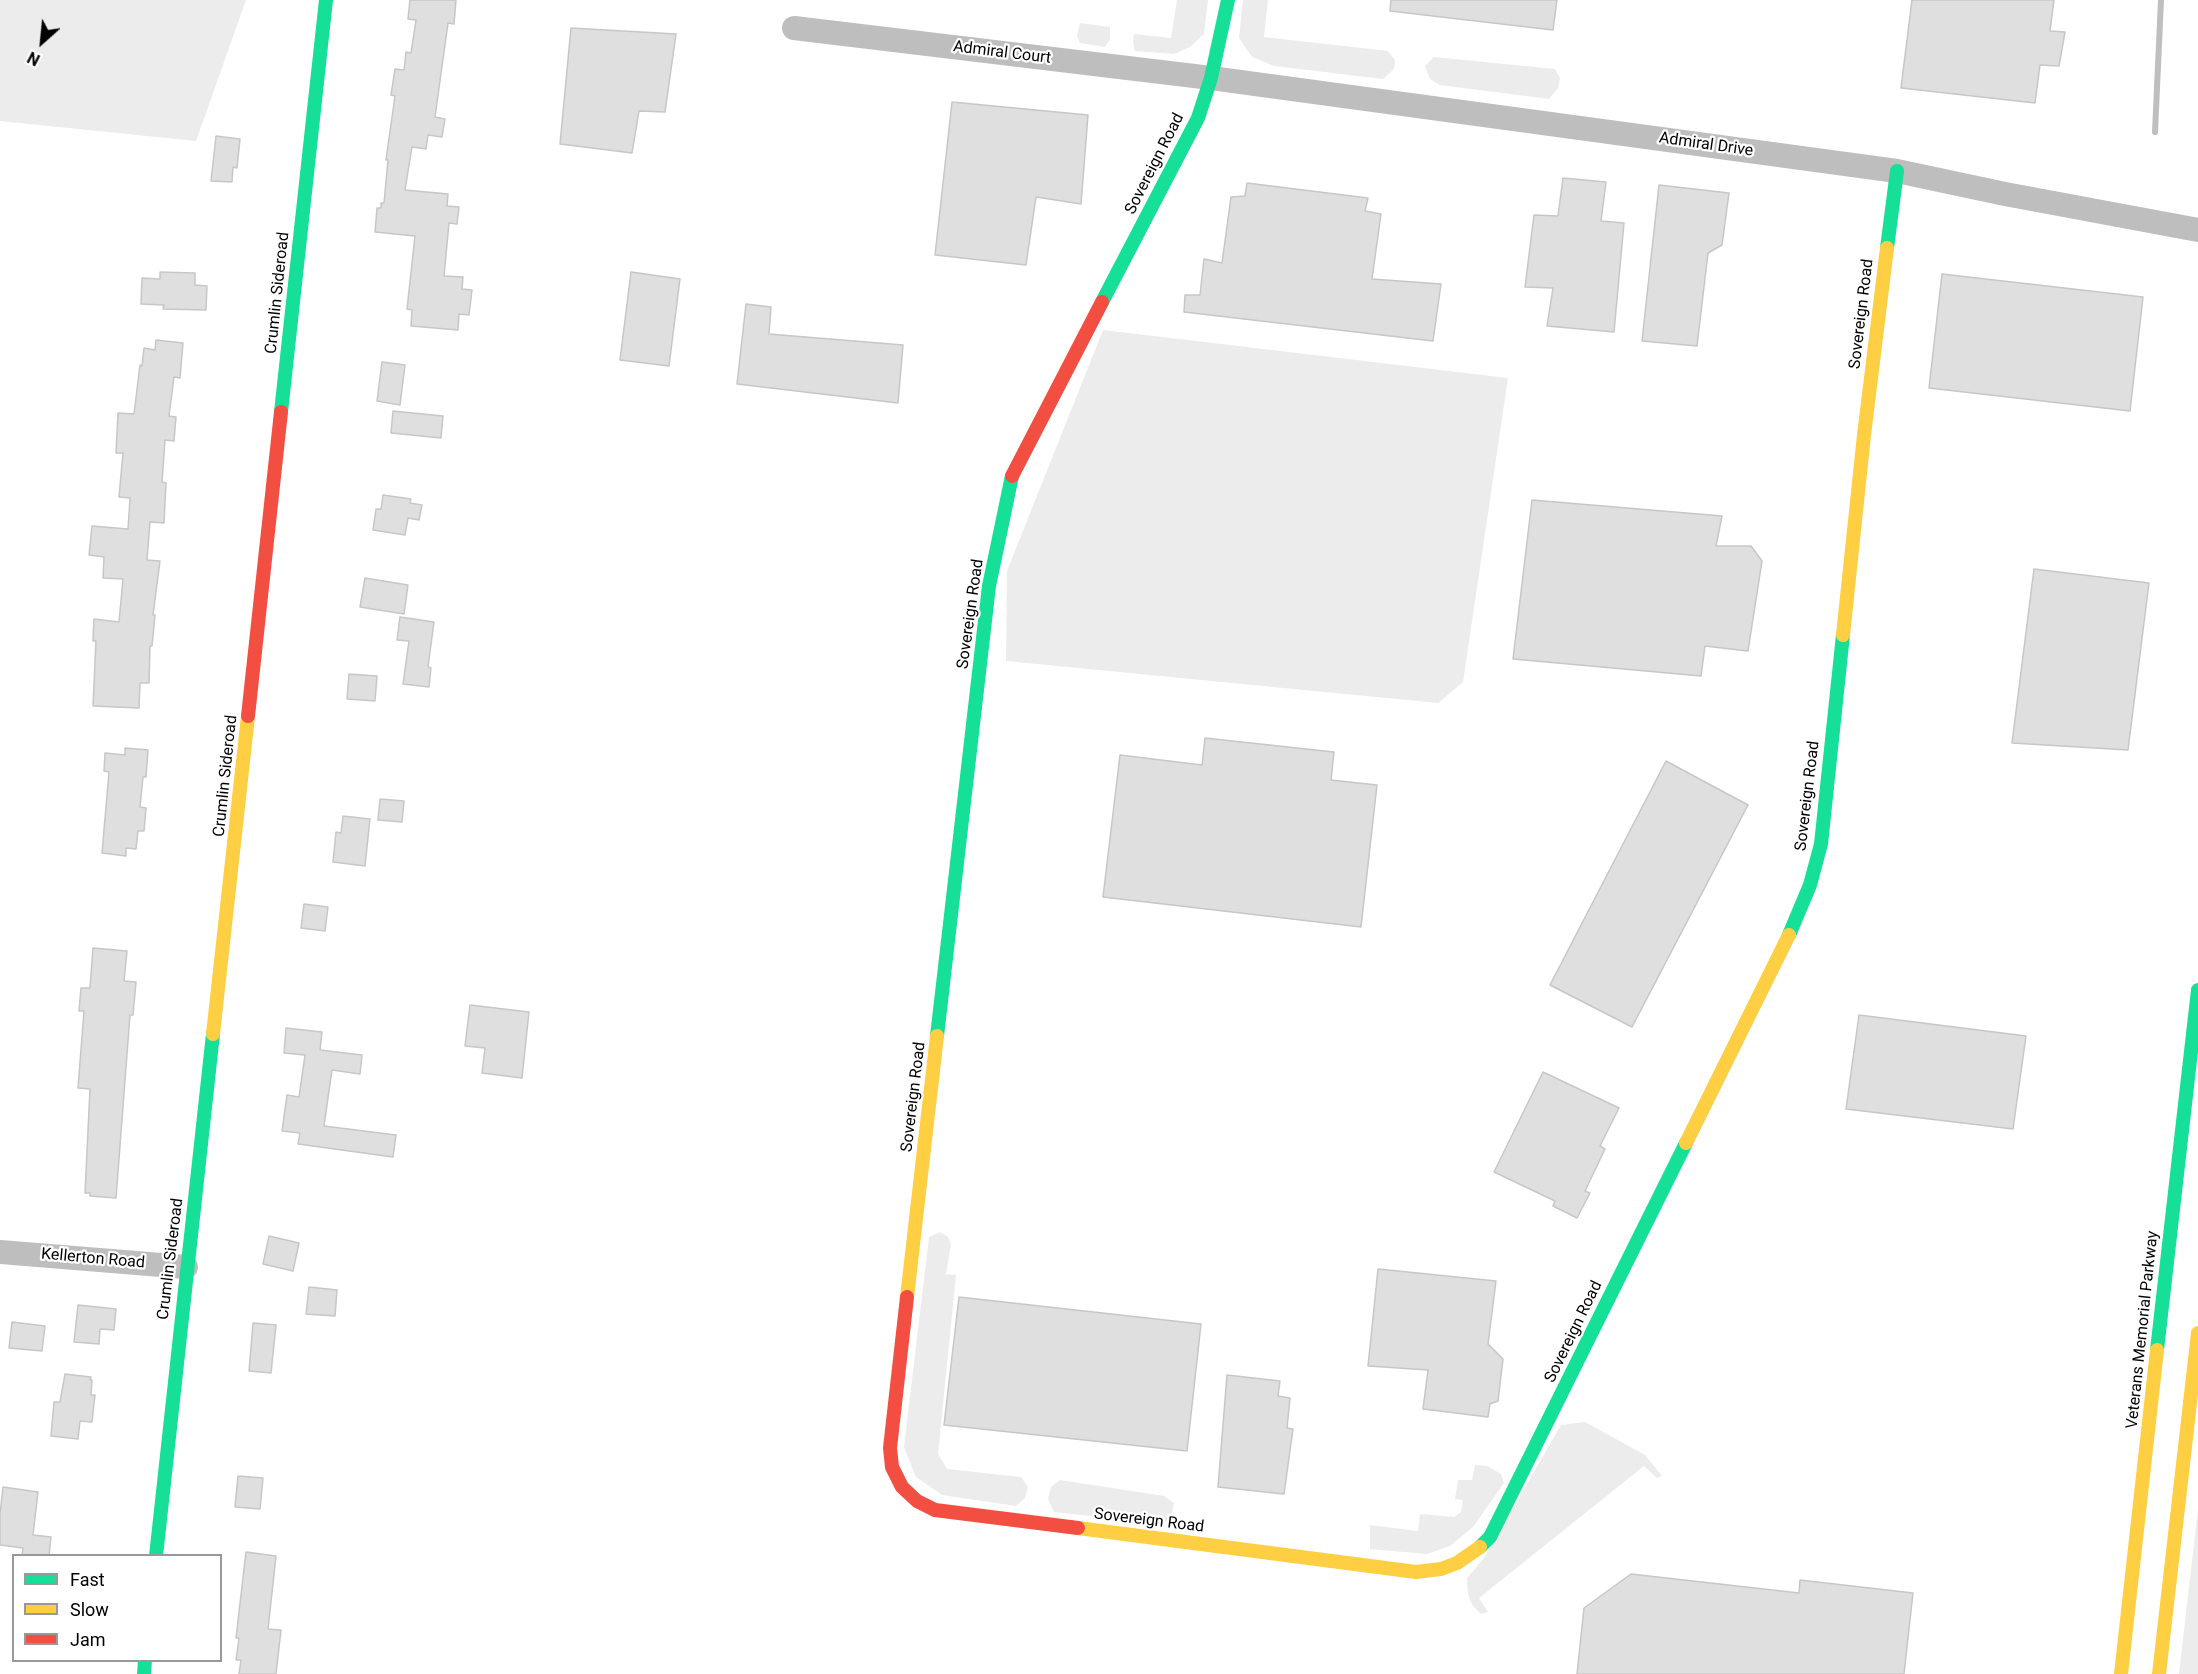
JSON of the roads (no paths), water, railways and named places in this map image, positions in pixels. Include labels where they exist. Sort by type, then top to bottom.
[{"type":"main road","name":"Crumlin Sideroad","points":[[156,1554],[326,0]]},
{"type":"main road","name":"Sovereign Road","points":[[1228,0],[1211,78],[1198,118],[1011,478],[989,586],[890,1448],[892,1467],[902,1487],[917,1501],[935,1509],[1416,1572],[1441,1569],[1457,1563],[1478,1549],[1490,1537],[1799,915],[1810,885],[1821,844],[1864,435],[1897,171]]},
{"type":"main road","name":"Veterans Memorial Parkway","points":[[2121,1674],[2198,990]]},
{"type":"main road","points":[[2159,1674],[2198,1333]]},
{"type":"street","name":"Admiral Court","points":[[794,28],[1211,78]]},
{"type":"street","name":"Admiral Drive","points":[[1211,78],[1897,171],[2198,230]]},
{"type":"street","name":"Kellerton Road","points":[[0,1252],[186,1267]]},
{"type":"waterway","points":[[2155,132],[2161,0]]}]
